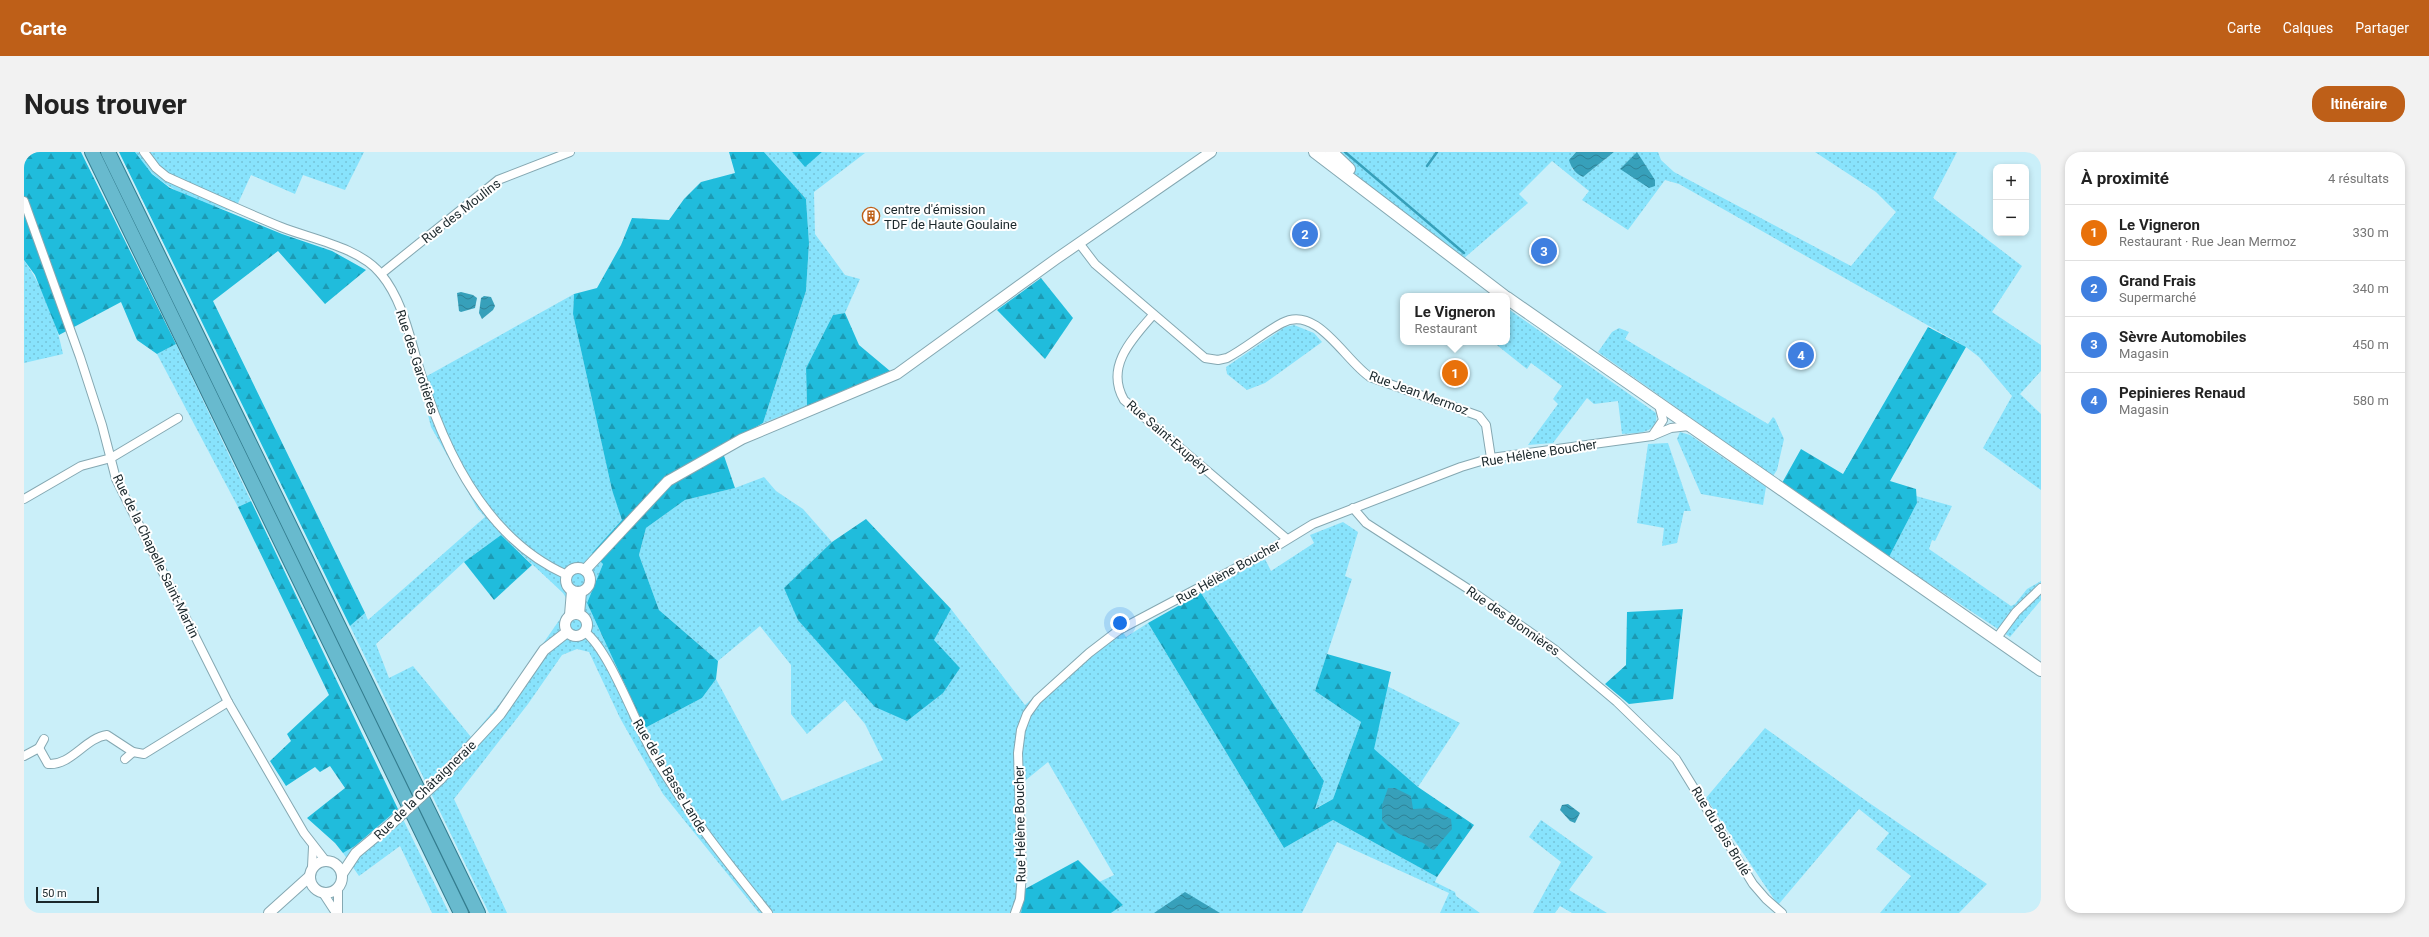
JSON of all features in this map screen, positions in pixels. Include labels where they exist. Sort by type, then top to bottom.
[{"type":"highway","points":[[92,152],[461,913]]},
{"type":"highway","points":[[108,152],[478,913]]},
{"type":"main road","points":[[1315,152],[1386,204],[1500,293]]},
{"type":"main road","points":[[1331,152],[1386,204]]},
{"type":"main road","points":[[1510,300],[1658,405],[2041,670]]},
{"type":"street","name":"Rue des Garotières","points":[[144,152],[156,168],[168,177],[282,228],[324,241],[361,258],[381,274],[403,312],[440,431],[458,466],[508,535],[527,553],[567,575]]},
{"type":"street","name":"Rue des Moulins","points":[[381,274],[498,180],[570,152]]},
{"type":"street","points":[[585,570],[668,481],[742,439],[887,379],[1079,243],[1211,152]]},
{"type":"street","name":"Rue de la Chapelle Saint-Martin","points":[[24,201],[80,357],[116,479],[228,702],[313,847],[329,861]]},
{"type":"street","name":"Rue Jean Mermoz","points":[[1079,243],[1095,264],[1205,358],[1218,360],[1237,353],[1283,322],[1296,319],[1308,321],[1319,327],[1360,371],[1370,377],[1479,416],[1486,424],[1490,458]]},
{"type":"street","name":"Rue Saint-Exupéry","points":[[1153,315],[1129,344],[1118,365],[1116,378],[1118,389],[1124,400],[1287,539]]},
{"type":"street","points":[[1652,436],[1663,420],[1658,405]]},
{"type":"street","points":[[24,499],[81,466],[111,458],[178,418]]},
{"type":"street","name":"Rue Hélène Boucher","points":[[1015,913],[1020,899],[1022,874],[1018,753],[1021,730],[1030,710],[1037,700],[1083,658],[1119,630],[1314,524],[1353,508],[1490,458],[1652,436],[1671,428],[1689,426]]},
{"type":"street","name":"Rue des Blonnières","points":[[1353,508],[1366,523],[1473,592],[1554,650],[1617,702],[1664,747]]},
{"type":"street","points":[[577,592],[567,586],[567,575],[573,569],[585,570]]},
{"type":"street","points":[[577,592],[588,588],[591,580],[585,570]]},
{"type":"street","points":[[1996,639],[2016,612],[2041,588]]},
{"type":"street","points":[[575,615],[587,622],[585,632],[576,636],[567,632],[565,623],[575,615],[577,592]]},
{"type":"street","name":"Rue de la Châtaigneraie","points":[[338,888],[342,874],[356,854],[440,779],[500,714],[544,650],[567,632]]},
{"type":"street","name":"Rue de la Basse Lande","points":[[585,632],[592,638],[601,650],[641,733],[674,788],[702,830],[768,913]]},
{"type":"street","points":[[39,748],[48,764],[57,765],[98,738],[107,735],[133,752],[144,754],[228,702]]},
{"type":"street","points":[[24,756],[39,748],[44,739]]},
{"type":"street","name":"Rue du Bois Brulé","points":[[1664,747],[1676,759],[1696,788],[1754,884],[1766,899],[1782,913]]},
{"type":"street","points":[[125,759],[133,752]]},
{"type":"street","points":[[313,847],[311,872],[314,888],[323,893],[337,913]]},
{"type":"street","name":"Rue de la Châtaigneraie","points":[[269,913],[294,892],[311,872],[329,861],[356,854]]},
{"type":"street","points":[[329,861],[342,874]]},
{"type":"street","name":"Rue de la Châtaigneraie","points":[[294,892],[314,888]]},
{"type":"street","points":[[323,893],[329,893],[338,888]]},
{"type":"street","points":[[337,913],[338,888]]},
{"type":"shaded area","points":[[135,152],[364,152],[345,190],[303,175],[295,194],[251,175],[234,212],[192,198],[165,184],[143,164]]},
{"type":"shaded area","points":[[764,152],[792,152],[805,166],[822,152],[865,153],[814,192],[815,234],[845,275],[860,279],[845,313],[833,315],[806,368],[807,406],[763,423],[806,291],[809,243],[806,199]]},
{"type":"shaded area","points":[[1312,152],[1576,152],[1572,156],[1572,169],[1583,177],[1614,152],[1658,152],[1661,160],[1674,172],[1851,266],[1896,212],[1876,192],[1815,152],[1957,152],[1933,198],[2022,266],[1992,312],[2041,345],[2041,371],[2020,394],[2041,414],[2041,490],[1983,448],[2012,396],[1979,357],[1966,347],[1679,184],[1665,180],[1628,230],[1582,200],[1589,191],[1552,161],[1519,194],[1528,203],[1455,266]]},
{"type":"shaded area","points":[[24,260],[37,281],[48,305],[57,329],[63,354],[24,363]]},
{"type":"shaded area","points":[[574,294],[573,314],[612,490],[623,520],[592,553],[603,564],[587,603],[645,728],[702,698],[716,679],[782,801],[883,760],[865,724],[845,700],[807,734],[791,714],[791,665],[760,626],[718,661],[659,610],[639,555],[646,528],[685,500],[735,488],[764,477],[776,491],[803,509],[832,542],[784,589],[960,668],[933,640],[951,609],[1025,705],[1118,624],[1126,637],[1148,623],[1284,848],[1333,820],[1437,877],[1435,882],[1455,892],[1456,896],[1480,913],[1440,913],[1449,893],[1337,842],[1302,913],[1111,913],[1123,905],[1099,882],[1114,875],[1048,762],[1021,784],[1025,889],[1021,913],[759,913],[663,794],[620,718],[589,652],[577,649],[562,655],[528,704],[454,799],[507,913],[489,913],[350,626],[365,613],[368,620],[485,517],[477,508],[431,427],[419,378],[427,376]],"holes":[[[501,535],[563,593],[568,601],[567,609],[508,694],[471,737],[413,666],[389,678],[376,644],[464,562]]]},
{"type":"shaded area","points":[[1510,310],[1656,413],[1654,425],[1651,429],[1646,431],[1622,434],[1618,401],[1594,404],[1587,398],[1553,443],[1528,445],[1558,404],[1553,399],[1562,386],[1531,363],[1527,369],[1497,345],[1510,345]]},
{"type":"shaded area","points":[[1294,325],[1314,333],[1322,342],[1265,383],[1247,390],[1227,374],[1226,367],[1285,327]]},
{"type":"shaded area","points":[[1619,328],[1629,332],[1625,339],[1768,424],[1773,417],[1784,439],[1777,470],[1773,476],[1598,352],[1612,332]]},
{"type":"shaded area","points":[[176,344],[251,501],[238,507],[157,354]]},
{"type":"shaded area","points":[[1680,432],[1690,435],[1766,487],[1763,505],[1701,494],[1677,439]]},
{"type":"shaded area","points":[[1668,443],[1691,511],[1684,511],[1677,543],[1662,546],[1664,528],[1637,523],[1648,444]]},
{"type":"shaded area","points":[[1916,496],[1952,506],[1935,541],[1932,540],[1929,549],[2011,606],[2015,604],[2027,589],[2041,581],[2041,600],[2010,637],[1889,557],[1917,503]]},
{"type":"shaded area","points":[[1343,522],[1358,532],[1345,576],[1352,579],[1315,691],[1361,722],[1333,799],[1314,809],[1324,781],[1201,593],[1264,557],[1271,571],[1314,543],[1310,535]]},
{"type":"shaded area","points":[[1387,686],[1460,723],[1418,787],[1373,749]]},
{"type":"shaded area","points":[[1765,728],[1865,800],[1987,884],[1959,913],[1880,913],[1911,876],[1876,849],[1889,833],[1859,809],[1778,905],[1706,798]]},
{"type":"shaded area","points":[[398,809],[449,913],[432,913],[400,846],[359,876],[343,853],[355,846]]},
{"type":"shaded area","points":[[1541,820],[1593,857],[1569,890],[1607,913],[1572,913],[1560,906],[1555,913],[1533,913],[1561,862],[1529,837]]},
{"type":"green space","points":[[24,152],[81,152],[176,344],[157,354],[137,340],[121,302],[59,335],[35,275],[24,260]]},
{"type":"green space","points":[[119,152],[135,152],[152,174],[170,188],[282,234],[332,251],[366,270],[325,304],[278,251],[213,301],[365,613],[350,626]]},
{"type":"green space","points":[[729,152],[764,152],[806,199],[809,243],[806,291],[763,423],[721,447],[735,488],[685,500],[646,528],[639,555],[659,610],[718,661],[716,679],[702,698],[645,728],[587,603],[603,564],[592,553],[622,520],[612,490],[573,314],[574,294],[597,288],[621,245],[632,218],[669,220],[684,199],[701,182],[735,173]]},
{"type":"green space","points":[[792,152],[822,152],[805,167]]},
{"type":"green space","points":[[1041,278],[1073,318],[1045,359],[997,310]]},
{"type":"green space","points":[[845,313],[859,345],[890,371],[807,406],[806,368],[833,315]]},
{"type":"green space","points":[[1928,327],[1966,347],[1890,481],[1916,489],[1917,503],[1889,557],[1782,483],[1801,449],[1843,474]]},
{"type":"green space","points":[[251,501],[398,809],[355,846],[343,853],[335,843],[307,818],[345,788],[330,766],[320,772],[315,767],[286,786],[270,761],[291,741],[287,734],[329,695],[238,507]]},
{"type":"green space","points":[[866,519],[951,609],[934,640],[960,668],[943,693],[907,721],[875,707],[798,620],[784,588],[832,542]]},
{"type":"green space","points":[[501,535],[532,565],[494,600],[464,562]]},
{"type":"green space","points":[[1201,593],[1324,781],[1315,809],[1333,799],[1361,722],[1315,691],[1327,654],[1391,672],[1374,749],[1418,787],[1474,825],[1437,877],[1333,820],[1284,848],[1148,623]]},
{"type":"green space","points":[[1683,609],[1673,699],[1629,704],[1605,684],[1626,665],[1627,612]]},
{"type":"green space","points":[[1078,860],[1123,905],[1111,913],[1021,913],[1025,889]]},
{"type":"water","points":[[1576,152],[1614,152],[1583,177],[1574,170],[1569,160]]},
{"type":"water","points":[[1637,152],[1655,180],[1655,186],[1649,188],[1620,169]]},
{"type":"water","points":[[461,292],[473,295],[477,298],[475,308],[461,312],[459,311],[457,293]]},
{"type":"water","points":[[484,296],[491,297],[495,306],[493,310],[482,319],[479,313],[481,298]]},
{"type":"water","points":[[1388,788],[1395,788],[1411,796],[1413,809],[1429,808],[1451,819],[1452,829],[1434,850],[1422,843],[1400,834],[1382,820],[1382,805]]},
{"type":"water","points":[[1568,804],[1580,813],[1575,823],[1570,821],[1560,810],[1562,805]]},
{"type":"water","points":[[1185,892],[1220,913],[1154,913]]},
{"type":"waterway","points":[[1345,152],[1464,253]]},
{"type":"waterway","points":[[1427,166],[1437,152]]},
{"type":"place","name":"centre d'émission TDF de Haute Goulaine","points":[[871,216]]},
{"type":"place","name":"Grand Frais","points":[[1305,234]]},
{"type":"place","name":"Sèvre Automobiles","points":[[1544,251]]},
{"type":"place","name":"Pepinieres Renaud","points":[[1801,355]]},
{"type":"place","name":"Le Vigneron","points":[[1455,373]]}]
